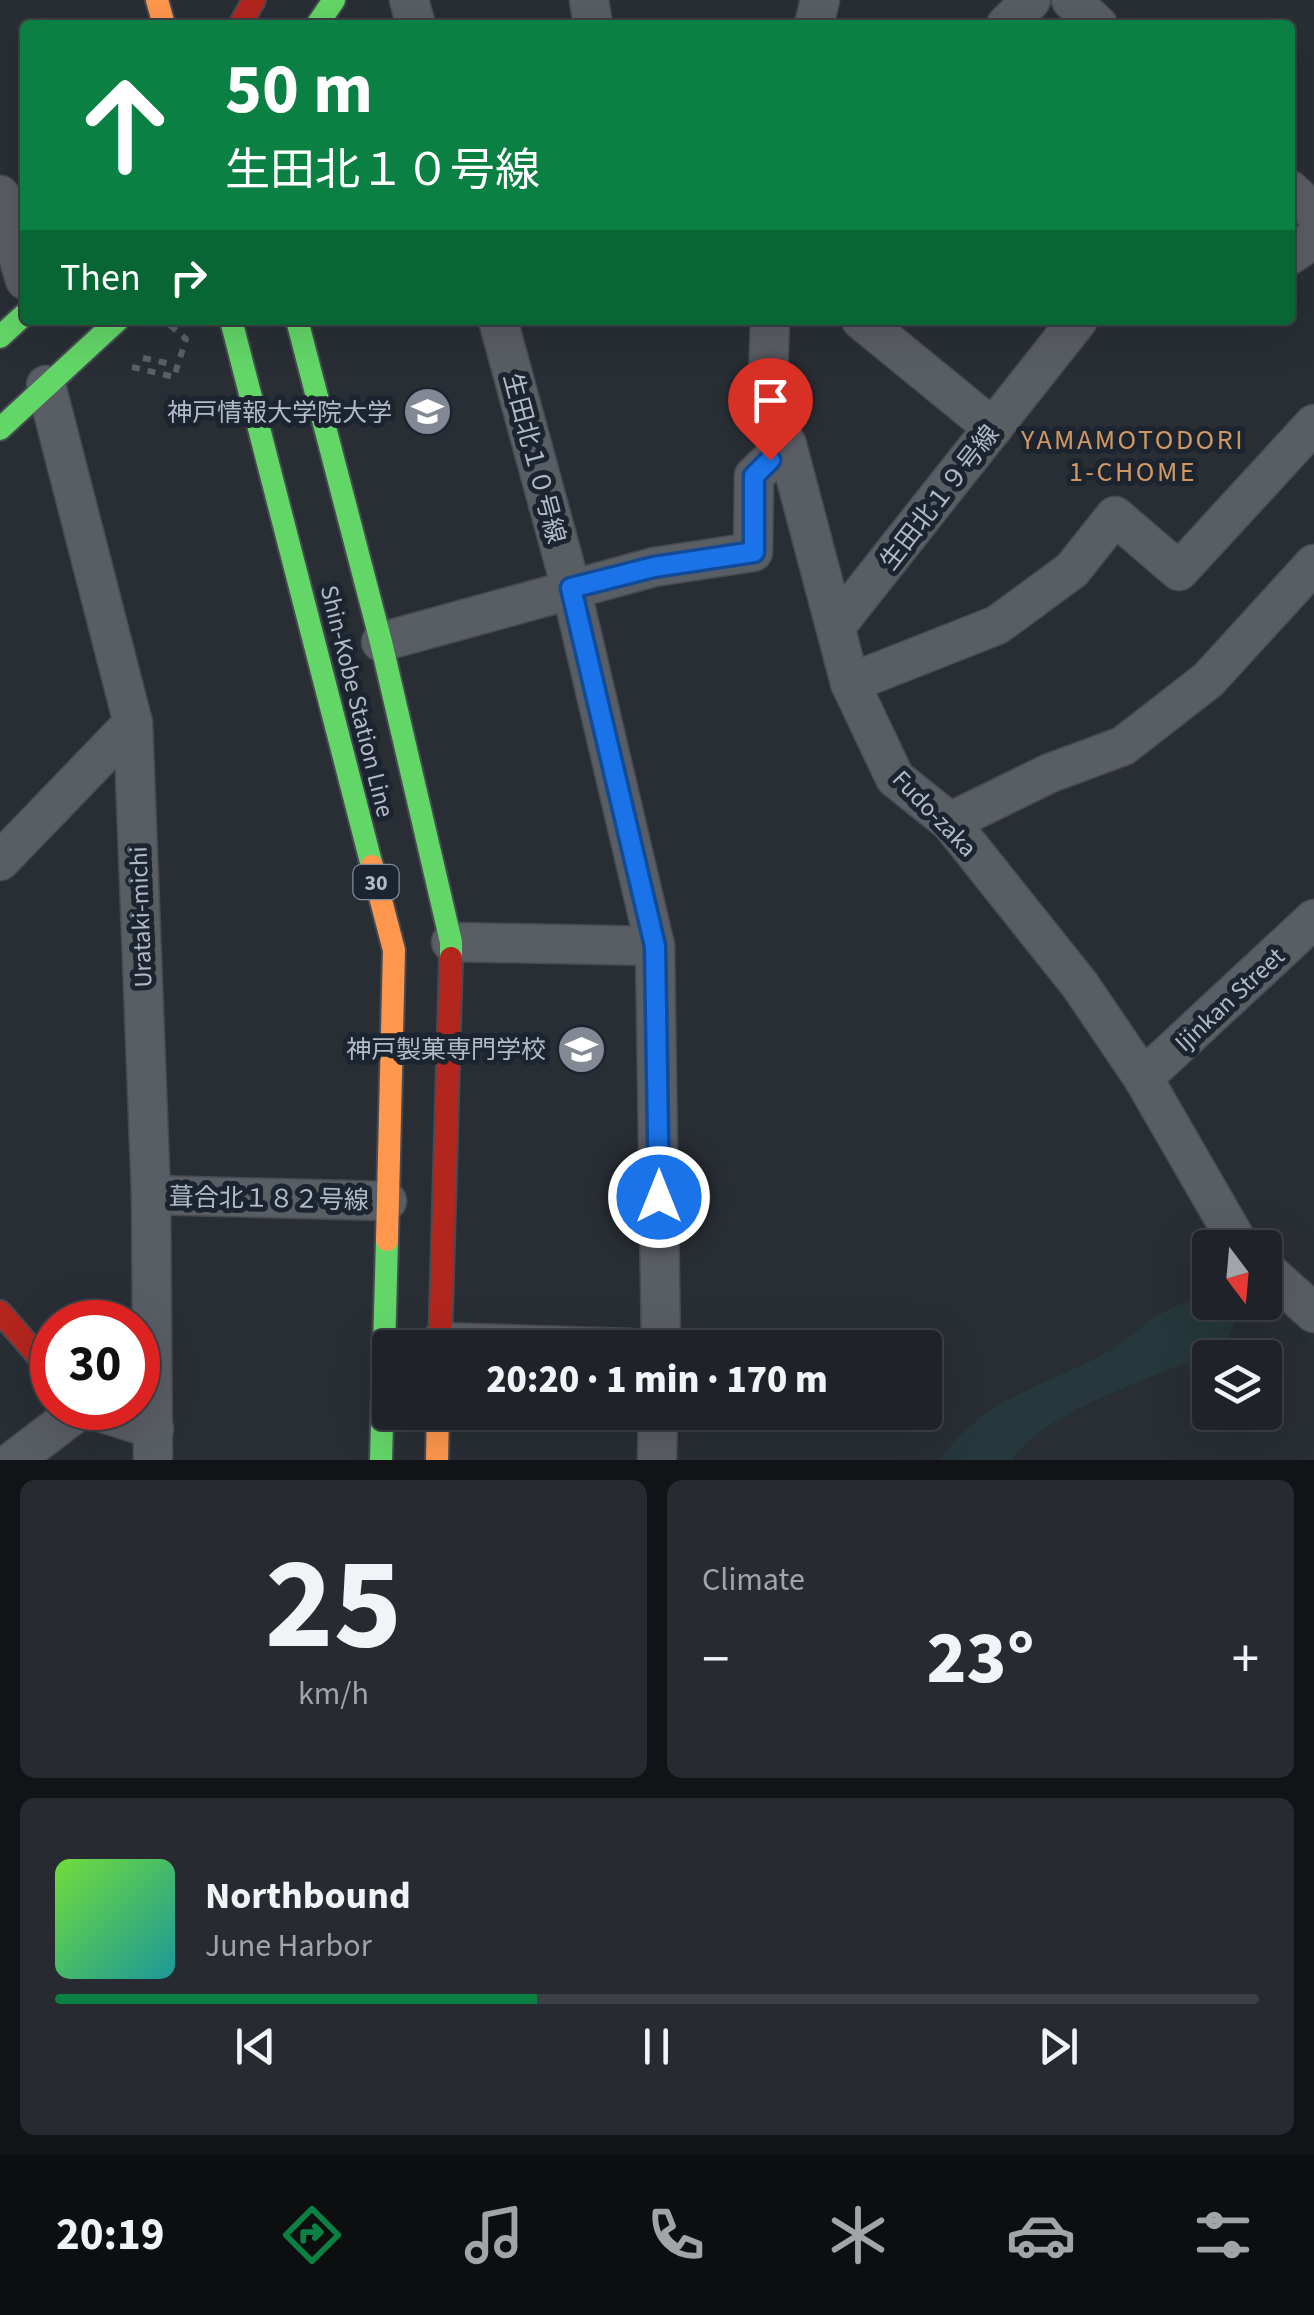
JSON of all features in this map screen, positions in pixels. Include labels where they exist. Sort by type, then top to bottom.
[{"type":"main road","points":[[0,337],[20,319]]},
{"type":"main road","points":[[0,429],[112,325]]},
{"type":"main road","name":"Shin-Kobe Station Line","points":[[232,325],[394,950],[381,1460]]},
{"type":"main road","name":"Shin-Kobe Station Line","points":[[302,325],[451,942],[440,1330]]},
{"type":"main road","points":[[1,1315],[30,1347]]},
{"type":"main road","points":[[437,1460],[438,1430]]},
{"type":"street","points":[[1011,20],[1031,0]]},
{"type":"street","points":[[1071,0],[1093,20]]},
{"type":"street","points":[[0,195],[20,263]]},
{"type":"street","points":[[1295,195],[1314,212]]},
{"type":"street","name":"生田北１０号線","points":[[499,325],[571,588],[655,946],[660,1330]]},
{"type":"street","name":"Fudo-zaka","points":[[770,325],[767,408],[787,445],[850,682],[895,778],[950,822],[1080,985],[1143,1078],[1231,1230]]},
{"type":"street","points":[[867,325],[993,428]]},
{"type":"street","name":"生田北１９号線","points":[[836,626],[1074,325]]},
{"type":"street","name":"Urataki-michi","points":[[46,384],[133,723],[151,1195],[153,1444]]},
{"type":"street","points":[[850,682],[998,625],[1072,570],[1115,516],[1179,571],[1314,424]]},
{"type":"street","points":[[381,642],[654,567],[754,552],[754,476],[787,445]]},
{"type":"street","points":[[950,822],[1050,773],[1123,746],[1208,680],[1314,564]]},
{"type":"street","points":[[4,850],[133,723]]},
{"type":"street","name":"Ijinkan Street","points":[[1143,1078],[1314,920]]},
{"type":"street","points":[[451,942],[655,946]]},
{"type":"street","name":"葺合北１８２号線","points":[[151,1195],[387,1201]]},
{"type":"street","points":[[1282,1284],[1314,1313]]},
{"type":"street","points":[[14,1460],[54,1430]]},
{"type":"street","points":[[126,1430],[153,1444]]},
{"type":"street","points":[[657,1460],[658,1430]]},
{"type":"path","points":[[170,325],[186,339],[174,377],[134,369],[128,362],[136,356],[172,364]]},
{"type":"shaded area","points":[[1190,1301],[1192,1320],[1236,1320],[1227,1340],[1192,1340],[1192,1361],[1077,1410],[1027,1443],[1013,1460],[941,1460],[955,1441],[990,1411],[1095,1359],[1173,1307]]},
{"type":"traffic: fast","points":[[320,20],[334,0]]},
{"type":"traffic: fast","points":[[0,337],[20,319]]},
{"type":"traffic: fast","points":[[0,429],[113,325]]},
{"type":"traffic: fast","points":[[232,325],[372,866]]},
{"type":"traffic: fast","points":[[298,325],[381,642],[451,942],[451,958]]},
{"type":"traffic: fast","points":[[381,1460],[387,1240]]},
{"type":"traffic: slow","points":[[157,0],[163,20]]},
{"type":"traffic: slow","points":[[372,866],[394,950],[387,1240]]},
{"type":"traffic: slow","points":[[437,1460],[438,1430]]},
{"type":"traffic: jam","points":[[243,20],[254,0]]},
{"type":"traffic: jam","points":[[441,1330],[451,958]]},
{"type":"traffic: jam","points":[[0,1312],[30,1347]]},
{"type":"place","name":"神戸情報大学院大学","points":[[427,412]]},
{"type":"place","name":"神戸製菓専門学校","points":[[581,1049]]},
{"type":"district","name":"YAMAMOTODORI 1-CHOME","points":[[1133,455]]},
{"type":"route","points":[[659,1197],[655,946],[571,588],[654,567],[754,552],[754,476],[770,460]]}]
